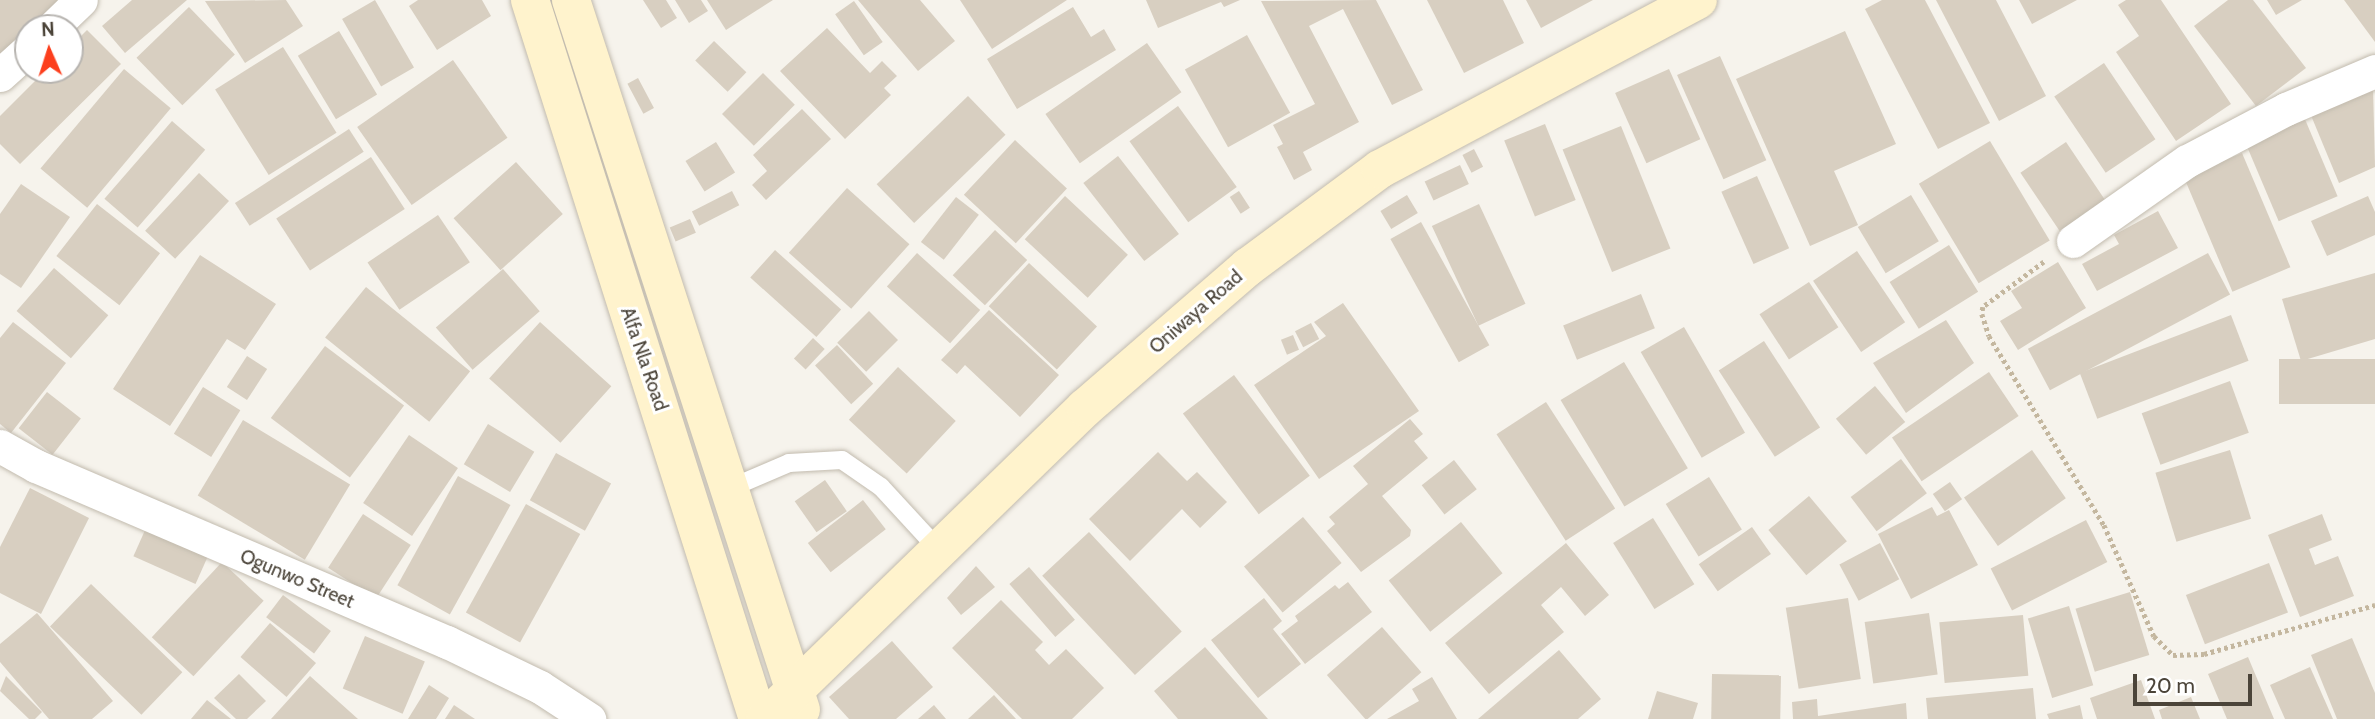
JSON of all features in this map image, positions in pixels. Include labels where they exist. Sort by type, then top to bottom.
[{"type":"main road","name":"Alfa Nla Road","points":[[530,0],[758,719]]},
{"type":"main road","points":[[571,0],[733,487],[800,705]]},
{"type":"main road","name":"Oniwaya Road","points":[[765,719],[800,705],[939,550],[1085,408],[1238,276],[1380,169],[1698,0]]},
{"type":"street","points":[[66,14],[81,0]]},
{"type":"street","points":[[0,75],[14,62]]},
{"type":"street","points":[[2073,241],[2187,160],[2286,109],[2375,71]]},
{"type":"street","name":"Ogunwo Street","points":[[0,446],[36,466],[447,642],[540,687],[589,719]]},
{"type":"lane","points":[[733,487],[789,463],[842,460],[881,487],[939,550]]},
{"type":"path","points":[[2073,241],[1983,307],[1982,314],[1989,336],[2104,525],[2154,636],[2173,655],[2204,654],[2375,605]]},
{"type":"building","points":[[0,0],[68,0],[52,14],[14,14],[14,48],[0,60]]},
{"type":"building","points":[[132,0],[187,0],[125,53],[102,26]]},
{"type":"building","points":[[286,0],[303,26],[245,63],[205,1]]},
{"type":"building","points":[[375,0],[414,68],[381,87],[342,19]]},
{"type":"building","points":[[418,0],[482,0],[491,16],[437,50],[409,6]]},
{"type":"building","points":[[643,0],[666,0],[677,18],[661,28]]},
{"type":"building","points":[[675,0],[701,0],[708,11],[689,23]]},
{"type":"building","points":[[707,0],[773,0],[726,30]]},
{"type":"building","points":[[858,0],[920,0],[955,41],[918,71]]},
{"type":"building","points":[[960,0],[1067,0],[992,49]]},
{"type":"building","points":[[1146,0],[1240,0],[1224,7],[1221,2],[1158,28]]},
{"type":"building","points":[[1376,0],[1423,90],[1392,105],[1343,9],[1309,26],[1359,122],[1303,152],[1312,170],[1294,180],[1277,147],[1283,144],[1273,125],[1315,104],[1261,1]]},
{"type":"building","points":[[1427,0],[1503,0],[1524,43],[1464,73]]},
{"type":"building","points":[[1526,0],[1593,0],[1541,28]]},
{"type":"building","points":[[1882,0],[1925,0],[1990,123],[1938,149],[1865,9]]},
{"type":"building","points":[[1936,0],[1996,0],[2046,96],[1999,121]]},
{"type":"building","points":[[2019,0],[2077,0],[2032,24]]},
{"type":"building","points":[[2126,0],[2161,0],[2231,104],[2176,141],[2116,52],[2139,36],[2118,5]]},
{"type":"building","points":[[2228,0],[2253,0],[2306,68],[2256,106],[2194,26]]},
{"type":"building","points":[[2267,0],[2302,0],[2276,15]]},
{"type":"building","points":[[2344,0],[2375,0],[2375,42]]},
{"type":"building","points":[[854,1],[883,42],[864,55],[835,14]]},
{"type":"building","points":[[189,7],[235,54],[182,105],[136,58]]},
{"type":"building","points":[[1073,7],[1091,37],[1104,29],[1116,50],[1017,109],[987,59]]},
{"type":"building","points":[[827,28],[870,73],[882,61],[897,76],[884,88],[891,95],[845,139],[780,71]]},
{"type":"building","points":[[87,30],[121,64],[20,164],[0,144],[0,116],[32,84],[84,84],[84,33]]},
{"type":"building","points":[[339,31],[377,94],[336,119],[298,56]]},
{"type":"building","points":[[1845,31],[1896,144],[1834,171],[1858,225],[1810,246],[1736,79]]},
{"type":"building","points":[[1247,35],[1290,113],[1228,147],[1185,69]]},
{"type":"building","points":[[714,41],[746,72],[728,92],[695,60]]},
{"type":"building","points":[[1147,43],[1181,92],[1080,163],[1045,114]]},
{"type":"building","points":[[283,47],[337,133],[269,175],[215,89]]},
{"type":"building","points":[[1720,56],[1766,160],[1723,179],[1677,75]]},
{"type":"building","points":[[453,60],[507,138],[412,205],[357,127]]},
{"type":"building","points":[[2104,63],[2155,139],[2106,173],[2054,97]]},
{"type":"building","points":[[124,69],[171,108],[87,208],[40,169]]},
{"type":"building","points":[[1669,69],[1700,139],[1646,163],[1615,93]]},
{"type":"building","points":[[763,73],[795,105],[754,146],[722,114]]},
{"type":"building","points":[[638,78],[654,108],[643,114],[627,84]]},
{"type":"building","points":[[2373,86],[2375,167],[2339,183],[2310,113]]},
{"type":"building","points":[[968,96],[1006,135],[914,223],[877,184]]},
{"type":"building","points":[[1178,106],[1237,187],[1188,222],[1129,141]]},
{"type":"building","points":[[802,109],[831,139],[766,200],[752,185],[767,171],[753,155]]},
{"type":"building","points":[[2304,117],[2338,196],[2279,221],[2245,142]]},
{"type":"building","points":[[172,121],[205,150],[138,228],[104,199]]},
{"type":"building","points":[[1545,124],[1576,200],[1535,217],[1504,140]]},
{"type":"building","points":[[1621,126],[1670,248],[1612,272],[1563,150]]},
{"type":"building","points":[[349,129],[364,152],[250,226],[235,203]]},
{"type":"building","points":[[1015,140],[1067,188],[1016,243],[964,195]]},
{"type":"building","points":[[1990,141],[2050,240],[1979,283],[1919,184]]},
{"type":"building","points":[[716,142],[735,173],[705,192],[685,161]]},
{"type":"building","points":[[2066,142],[2111,209],[2066,240],[2020,173]]},
{"type":"building","points":[[1474,149],[1483,167],[1471,173],[1462,155]]},
{"type":"building","points":[[2242,153],[2290,267],[2232,292],[2184,178]]},
{"type":"building","points":[[1118,156],[1179,234],[1144,261],[1083,183]]},
{"type":"building","points":[[371,157],[405,209],[310,271],[276,219]]},
{"type":"building","points":[[516,162],[563,214],[500,270],[454,218]]},
{"type":"building","points":[[1460,165],[1469,184],[1434,201],[1425,181]]},
{"type":"building","points":[[199,173],[229,201],[175,259],[145,231]]},
{"type":"building","points":[[1757,176],[1789,248],[1754,264],[1721,192]]},
{"type":"building","points":[[21,184],[70,217],[21,288],[0,274],[0,214]]},
{"type":"building","points":[[847,188],[909,244],[851,309],[789,253]]},
{"type":"building","points":[[732,191],[739,205],[699,226],[692,211]]},
{"type":"building","points":[[1239,191],[1250,208],[1241,214],[1230,197]]},
{"type":"building","points":[[1407,195],[1418,213],[1391,229],[1380,211]]},
{"type":"building","points":[[1911,195],[1939,241],[1886,273],[1858,227]]},
{"type":"building","points":[[1065,196],[1128,255],[1088,298],[1025,239]]},
{"type":"building","points":[[2368,196],[2375,212],[2375,235],[2327,256],[2311,221]]},
{"type":"building","points":[[956,197],[979,215],[944,260],[921,242]]},
{"type":"building","points":[[97,204],[160,253],[119,305],[56,256]]},
{"type":"building","points":[[1479,204],[1525,304],[1478,326],[1432,226]]},
{"type":"building","points":[[2158,211],[2178,248],[2097,291],[2082,264],[2119,244],[2114,235]]},
{"type":"building","points":[[438,215],[470,262],[399,310],[368,263]]},
{"type":"building","points":[[690,219],[696,233],[676,241],[670,228]]},
{"type":"building","points":[[1421,222],[1489,345],[1459,362],[1390,239]]},
{"type":"building","points":[[995,230],[1027,260],[985,305],[953,275]]},
{"type":"building","points":[[1949,245],[1978,292],[1919,329],[1890,282]]},
{"type":"building","points":[[775,250],[841,310],[816,337],[750,277]]},
{"type":"building","points":[[1857,251],[1905,322],[1861,352],[1813,281]]},
{"type":"building","points":[[917,253],[980,310],[950,343],[887,286]]},
{"type":"building","points":[[2208,253],[2230,294],[2050,390],[2028,349]]},
{"type":"building","points":[[200,255],[276,304],[245,350],[227,339],[170,426],[113,389]]},
{"type":"building","points":[[2058,262],[2086,308],[2018,350],[2000,321],[2022,308],[2011,291]]},
{"type":"building","points":[[1029,263],[1097,326],[1057,370],[989,306]]},
{"type":"building","points":[[54,268],[108,315],[71,358],[17,311]]},
{"type":"building","points":[[503,269],[540,311],[473,370],[436,327]]},
{"type":"building","points":[[2375,273],[2375,339],[2301,361],[2282,299]]},
{"type":"building","points":[[1809,282],[1838,327],[1789,359],[1760,314]]},
{"type":"building","points":[[366,287],[470,371],[429,422],[325,338]]},
{"type":"building","points":[[1641,294],[1655,328],[1577,360],[1563,325]]},
{"type":"building","points":[[1343,303],[1419,411],[1319,479],[1254,385],[1326,336],[1314,322]]},
{"type":"building","points":[[989,310],[1059,375],[1020,417],[965,365],[957,374],[941,360]]},
{"type":"building","points":[[869,311],[898,340],[866,372],[837,343]]},
{"type":"building","points":[[2231,315],[2249,361],[2097,419],[2080,373]]},
{"type":"building","points":[[1946,320],[1974,363],[1906,413],[1873,363]]},
{"type":"building","points":[[13,322],[66,363],[11,433],[0,424],[0,338]]},
{"type":"building","points":[[540,322],[611,386],[560,443],[489,378]]},
{"type":"building","points":[[1311,323],[1319,339],[1303,347],[1295,331]]},
{"type":"building","points":[[1684,327],[1745,433],[1702,458],[1641,352]]},
{"type":"building","points":[[1293,335],[1299,350],[1287,355],[1281,340]]},
{"type":"building","points":[[813,338],[825,349],[806,369],[794,358]]},
{"type":"building","points":[[1764,341],[1820,427],[1775,457],[1719,370]]},
{"type":"building","points":[[837,345],[873,384],[851,404],[815,365]]},
{"type":"building","points":[[325,346],[404,406],[350,477],[271,418]]},
{"type":"building","points":[[247,356],[267,369],[247,400],[227,387]]},
{"type":"building","points":[[2279,359],[2375,359],[2375,404],[2279,404]]},
{"type":"building","points":[[1624,362],[1688,468],[1624,506],[1561,400]]},
{"type":"building","points":[[898,367],[956,421],[907,474],[849,420]]},
{"type":"building","points":[[1989,372],[2019,416],[1922,481],[1892,437]]},
{"type":"building","points":[[1234,375],[1310,476],[1259,514],[1183,414]]},
{"type":"building","points":[[2230,381],[2249,433],[2160,465],[2142,413]]},
{"type":"building","points":[[1875,386],[1905,422],[1866,455],[1836,419]]},
{"type":"building","points":[[203,387],[240,410],[211,457],[174,434]]},
{"type":"building","points":[[47,392],[81,418],[53,455],[19,428]]},
{"type":"building","points":[[1546,402],[1615,509],[1566,541],[1497,434]]},
{"type":"building","points":[[1410,419],[1423,434],[1414,441],[1428,458],[1382,496],[1411,530],[1410,536],[1361,572],[1327,531],[1335,524],[1329,517],[1368,484],[1353,466]]},
{"type":"building","points":[[243,420],[350,484],[305,560],[198,495]]},
{"type":"building","points":[[488,424],[534,452],[510,492],[464,464]]},
{"type":"building","points":[[409,435],[458,468],[412,536],[363,503]]},
{"type":"building","points":[[2032,450],[2066,498],[1998,546],[1964,498]]},
{"type":"building","points":[[2230,450],[2251,519],[2176,542],[2155,473]]},
{"type":"building","points":[[1158,452],[1187,481],[1197,472],[1227,502],[1200,528],[1182,509],[1130,561],[1089,519]]},
{"type":"building","points":[[556,453],[611,484],[585,531],[530,500]]},
{"type":"building","points":[[1901,459],[1927,493],[1877,531],[1851,497]]},
{"type":"building","points":[[1454,460],[1477,489],[1444,514],[1422,485]]},
{"type":"building","points":[[458,476],[510,505],[450,614],[397,585]]},
{"type":"building","points":[[1709,477],[1742,530],[1699,557],[1666,504]]},
{"type":"building","points":[[825,480],[847,511],[816,532],[795,501]]},
{"type":"building","points":[[1950,482],[1962,499],[1945,511],[1933,494]]},
{"type":"building","points":[[30,488],[89,518],[41,614],[0,593],[0,547]]},
{"type":"building","points":[[1809,496],[1847,541],[1806,575],[1768,530]]},
{"type":"building","points":[[863,500],[886,529],[831,572],[808,543]]},
{"type":"building","points":[[526,504],[580,534],[520,643],[466,612]]},
{"type":"building","points":[[1932,507],[1937,516],[1949,510],[1978,565],[1911,599],[1878,534]]},
{"type":"building","points":[[363,514],[411,545],[376,599],[328,568]]},
{"type":"building","points":[[2322,514],[2332,540],[2309,549],[2315,565],[2338,556],[2354,596],[2300,617],[2268,535]]},
{"type":"building","points":[[1303,517],[1342,563],[1283,612],[1244,566]]},
{"type":"building","points":[[1653,518],[1694,584],[1654,609],[1613,543]]},
{"type":"building","points":[[2086,520],[2107,562],[2012,610],[1991,569]]},
{"type":"building","points":[[1461,522],[1503,573],[1430,632],[1389,581]]},
{"type":"building","points":[[1752,527],[1771,554],[1718,591],[1699,564]]},
{"type":"building","points":[[146,528],[208,556],[196,584],[133,556]]},
{"type":"building","points":[[1089,532],[1182,631],[1135,675],[1042,576]]},
{"type":"building","points":[[1566,543],[1609,595],[1585,616],[1561,587],[1541,605],[1564,632],[1489,694],[1445,643]]},
{"type":"building","points":[[1880,543],[1899,579],[1859,601],[1839,565]]},
{"type":"building","points":[[222,562],[264,601],[193,676],[152,637]]},
{"type":"building","points":[[2269,563],[2288,612],[2205,644],[2186,595]]},
{"type":"building","points":[[976,566],[995,587],[961,615],[947,598]]},
{"type":"building","points":[[1029,567],[1075,620],[1055,637],[1009,584]]},
{"type":"building","points":[[1348,582],[1372,612],[1305,664],[1281,634],[1298,621],[1295,616],[1335,585],[1339,589]]},
{"type":"building","points":[[91,584],[182,672],[141,715],[50,626]]},
{"type":"building","points":[[2130,592],[2149,655],[2095,672],[2075,609]]},
{"type":"building","points":[[283,595],[331,631],[314,653],[266,617]]},
{"type":"building","points":[[1264,598],[1282,621],[1273,629],[1301,664],[1258,698],[1211,640]]},
{"type":"building","points":[[1848,598],[1861,679],[1799,689],[1786,608]]},
{"type":"building","points":[[1001,600],[1043,642],[1035,650],[1049,665],[1066,649],[1104,688],[1072,719],[1022,719],[952,648]]},
{"type":"building","points":[[2069,606],[2093,685],[2052,698],[2028,619]]},
{"type":"building","points":[[37,613],[113,701],[92,719],[49,719],[0,662],[0,644]]},
{"type":"building","points":[[1929,613],[1938,674],[1873,683],[1865,622]]},
{"type":"building","points":[[2023,615],[2028,676],[1945,683],[1939,622]]},
{"type":"building","points":[[270,623],[316,663],[287,697],[240,657]]},
{"type":"building","points":[[1382,627],[1421,672],[1368,719],[1327,675]]},
{"type":"building","points":[[365,636],[425,661],[403,714],[343,688]]},
{"type":"building","points":[[2352,638],[2375,693],[2375,719],[2337,719],[2311,655]]},
{"type":"building","points":[[892,641],[933,687],[896,719],[849,719],[829,697]]},
{"type":"building","points":[[1205,647],[1268,719],[1178,719],[1154,691]]},
{"type":"building","points":[[1559,650],[1601,699],[1578,719],[1478,719]]},
{"type":"building","points":[[2248,657],[2274,719],[2227,719],[2208,674]]},
{"type":"building","points":[[2310,667],[2333,719],[2285,719],[2270,685]]},
{"type":"building","points":[[239,674],[266,701],[247,719],[236,719],[214,698]]},
{"type":"building","points":[[1712,674],[1781,675],[1780,719],[1711,719]]},
{"type":"building","points":[[6,676],[42,712],[35,719],[29,719],[0,691]]},
{"type":"building","points":[[310,676],[358,719],[271,719]]},
{"type":"building","points":[[1432,677],[1457,719],[1387,719],[1419,701],[1412,689]]},
{"type":"building","points":[[2141,680],[2155,719],[2097,719],[2090,698]]},
{"type":"building","points":[[429,685],[449,698],[436,719],[408,719]]},
{"type":"building","points":[[2033,688],[2036,719],[1928,719],[1926,698]]},
{"type":"building","points":[[1657,691],[1698,703],[1693,719],[1648,719]]},
{"type":"building","points":[[994,695],[1016,719],[968,719]]},
{"type":"building","points":[[2191,697],[2200,719],[2162,719],[2159,710]]},
{"type":"building","points":[[1817,699],[1818,716],[1906,703],[1907,719],[1793,719],[1792,702]]},
{"type":"building","points":[[207,700],[231,719],[191,719]]},
{"type":"building","points":[[454,705],[475,719],[445,719]]},
{"type":"building","points":[[934,705],[946,719],[918,719]]},
{"type":"building","points":[[2080,705],[2083,719],[2049,719],[2047,714]]}]
